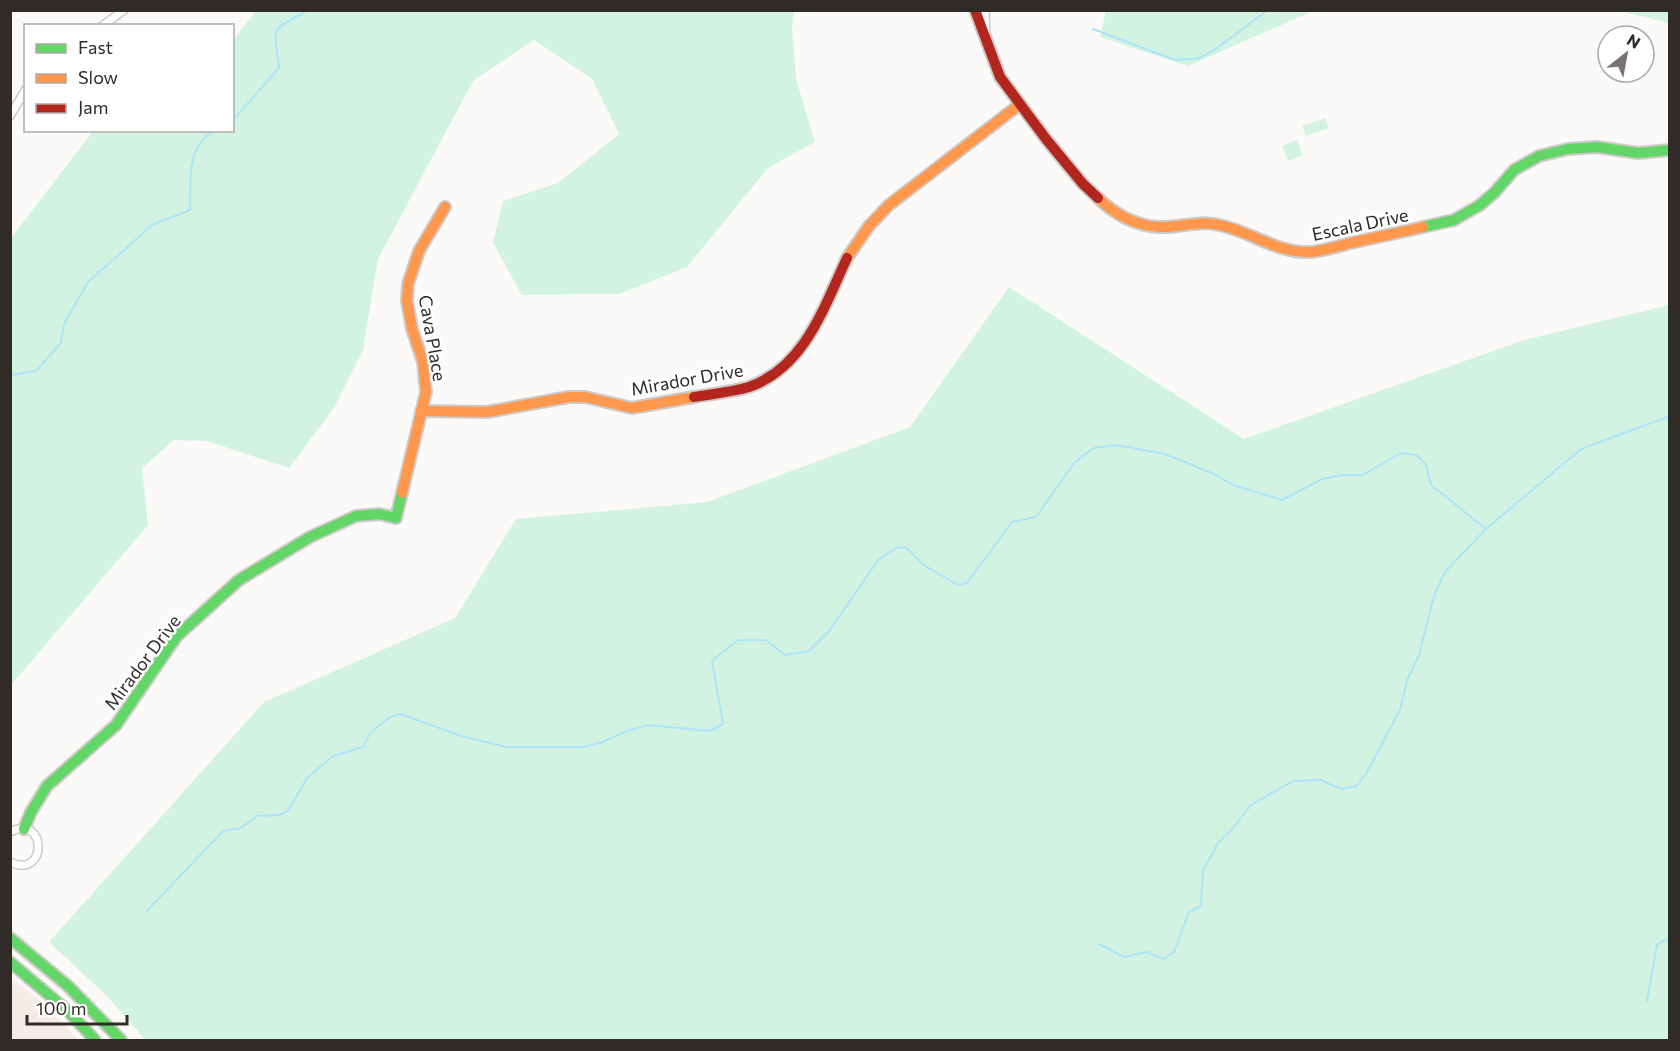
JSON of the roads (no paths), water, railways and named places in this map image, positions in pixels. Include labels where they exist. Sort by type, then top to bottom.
[{"type":"street","points":[[105,24],[123,10]]},
{"type":"street","name":"Escala Drive","points":[[975,10],[1000,77],[1019,105],[1083,184],[1109,209],[1120,216],[1147,225],[1159,227],[1194,224],[1224,226],[1278,247],[1311,252],[1454,220],[1480,205],[1514,170],[1539,156],[1568,149],[1597,147],[1638,153],[1670,150]]},
{"type":"street","name":"Escala Drive","points":[[985,10],[986,39]]},
{"type":"street","points":[[10,116],[24,92]]},
{"type":"street","name":"Mirador Drive","points":[[24,829],[31,812],[47,786],[116,725],[177,636],[239,580],[310,537],[356,516],[379,514],[396,518],[421,411],[487,412],[568,397],[585,398],[632,408],[748,387],[767,378],[789,361],[810,337],[849,254],[869,226],[890,205],[1019,105]]},
{"type":"street","name":"Cava Place","points":[[421,411],[426,393],[426,377],[410,317],[407,301],[408,284],[419,251],[445,207]]},
{"type":"street","points":[[10,832],[24,829],[36,837],[39,851],[30,863],[12,864]]},
{"type":"street","points":[[10,938],[80,996],[121,1041]]},
{"type":"street","points":[[10,962],[69,1012],[94,1041]]},
{"type":"waterway","points":[[234,119],[279,68],[275,38],[279,28],[306,10]]},
{"type":"waterway","points":[[1093,29],[1175,60],[1200,58],[1268,10]]},
{"type":"waterway","points":[[10,375],[36,371],[61,343],[64,324],[88,282],[152,225],[190,210],[190,176],[194,155],[199,145],[213,132]]},
{"type":"waterway","points":[[147,911],[223,831],[241,828],[257,816],[280,815],[288,811],[307,778],[333,756],[363,747],[370,733],[390,717],[401,714],[461,736],[507,747],[583,747],[648,725],[710,731],[723,724],[712,661],[738,640],[766,640],[785,655],[809,651],[830,630],[878,560],[898,547],[907,548],[922,564],[958,585],[967,583],[1012,522],[1036,517],[1074,463],[1094,448],[1116,445],[1165,454],[1212,473],[1233,485],[1282,500],[1322,479],[1342,475],[1363,475],[1401,453],[1417,455],[1426,465],[1431,485],[1486,529],[1581,449],[1670,416]]},
{"type":"waterway","points":[[1099,944],[1124,957],[1147,952],[1164,959],[1174,952],[1189,912],[1201,906],[1203,871],[1218,843],[1251,805],[1293,781],[1321,780],[1341,789],[1356,786],[1366,774],[1400,710],[1407,681],[1419,655],[1434,596],[1445,572],[1486,529]]},
{"type":"waterway","points":[[1647,1001],[1657,945],[1670,937]]}]
